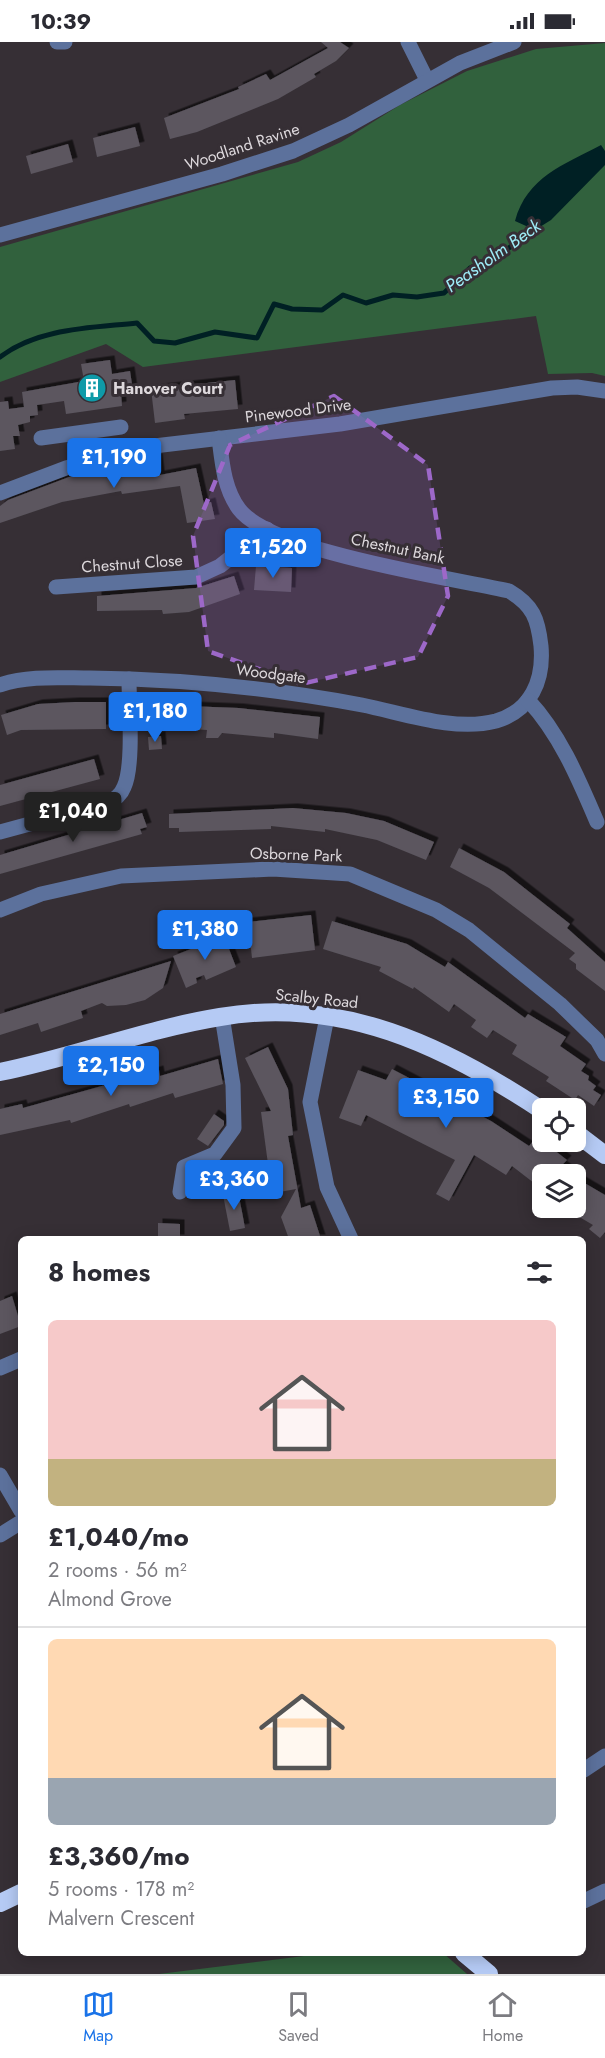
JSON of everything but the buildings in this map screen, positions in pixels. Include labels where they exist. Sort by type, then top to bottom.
[{"type":"highway","name":"Scalby Road","points":[[0,1072],[222,1016],[271,1011],[327,1017],[398,1032],[480,1072],[532,1104]]},
{"type":"highway","points":[[586,1141],[605,1155]]},
{"type":"highway","points":[[0,1903],[18,1894]]},
{"type":"highway","points":[[472,1956],[489,1974]]},
{"type":"street","points":[[57,42],[65,42]]},
{"type":"street","points":[[408,42],[427,80]]},
{"type":"street","name":"Woodland Ravine","points":[[0,235],[222,174],[293,150],[349,125],[427,80],[497,45],[514,42]]},
{"type":"street","name":"Pinewood Drive","points":[[0,493],[136,448],[340,424],[552,388],[577,387],[605,391]]},
{"type":"street","points":[[41,438],[121,427]]},
{"type":"street","points":[[95,431],[99,459]]},
{"type":"street","name":"Chestnut Bank","points":[[219,438],[229,492],[249,520],[267,530],[311,548],[509,591],[527,602],[538,629],[542,655],[539,679],[528,700]]},
{"type":"street","name":"Chestnut Close","points":[[56,587],[196,577],[220,566],[267,530]]},
{"type":"street","name":"Woodgate","points":[[0,685],[50,678],[129,679],[276,689],[455,723],[498,720],[515,712],[528,700]]},
{"type":"street","points":[[0,832],[107,803],[120,794],[126,782],[128,759],[129,679]]},
{"type":"street","points":[[528,700],[554,733],[597,822]]},
{"type":"street","name":"Osborne Park","points":[[0,910],[41,894],[121,876],[273,869],[350,874],[436,910],[469,930],[560,1004],[597,1040],[605,1054]]},
{"type":"street","points":[[180,1192],[184,1167],[215,1154],[234,1128],[233,1085],[222,1016]]},
{"type":"street","points":[[327,1017],[310,1102],[327,1187],[350,1236]]},
{"type":"street","points":[[0,1368],[18,1360]]},
{"type":"street","points":[[0,1475],[18,1506]]},
{"type":"street","points":[[0,1534],[18,1524]]},
{"type":"street","points":[[586,1769],[605,1756]]},
{"type":"street","points":[[586,1900],[605,1891]]},
{"type":"highlighted area","points":[[334,396],[428,465],[448,596],[418,657],[301,684],[208,651],[193,536],[230,445]]},
{"type":"green space","points":[[605,43],[605,376],[592,373],[548,374],[536,316],[143,367],[106,344],[0,382],[0,247],[298,162],[341,142],[400,105],[467,71],[536,49]]},
{"type":"green space","points":[[304,1956],[446,1956],[467,1974],[159,1974]]},
{"type":"water","points":[[601,145],[605,151],[605,165],[551,220],[535,230],[515,221],[528,193],[537,183],[560,166]]},
{"type":"waterway","name":"Peasholm Beck","points":[[0,357],[15,347],[48,335],[83,328],[137,323],[154,341],[175,343],[215,332],[257,338],[274,304],[292,309],[322,310],[343,295],[366,303],[393,295],[417,297],[444,293],[470,268],[501,254],[539,225]]},
{"type":"place","name":"Hanover Court","points":[[92,388]]}]
